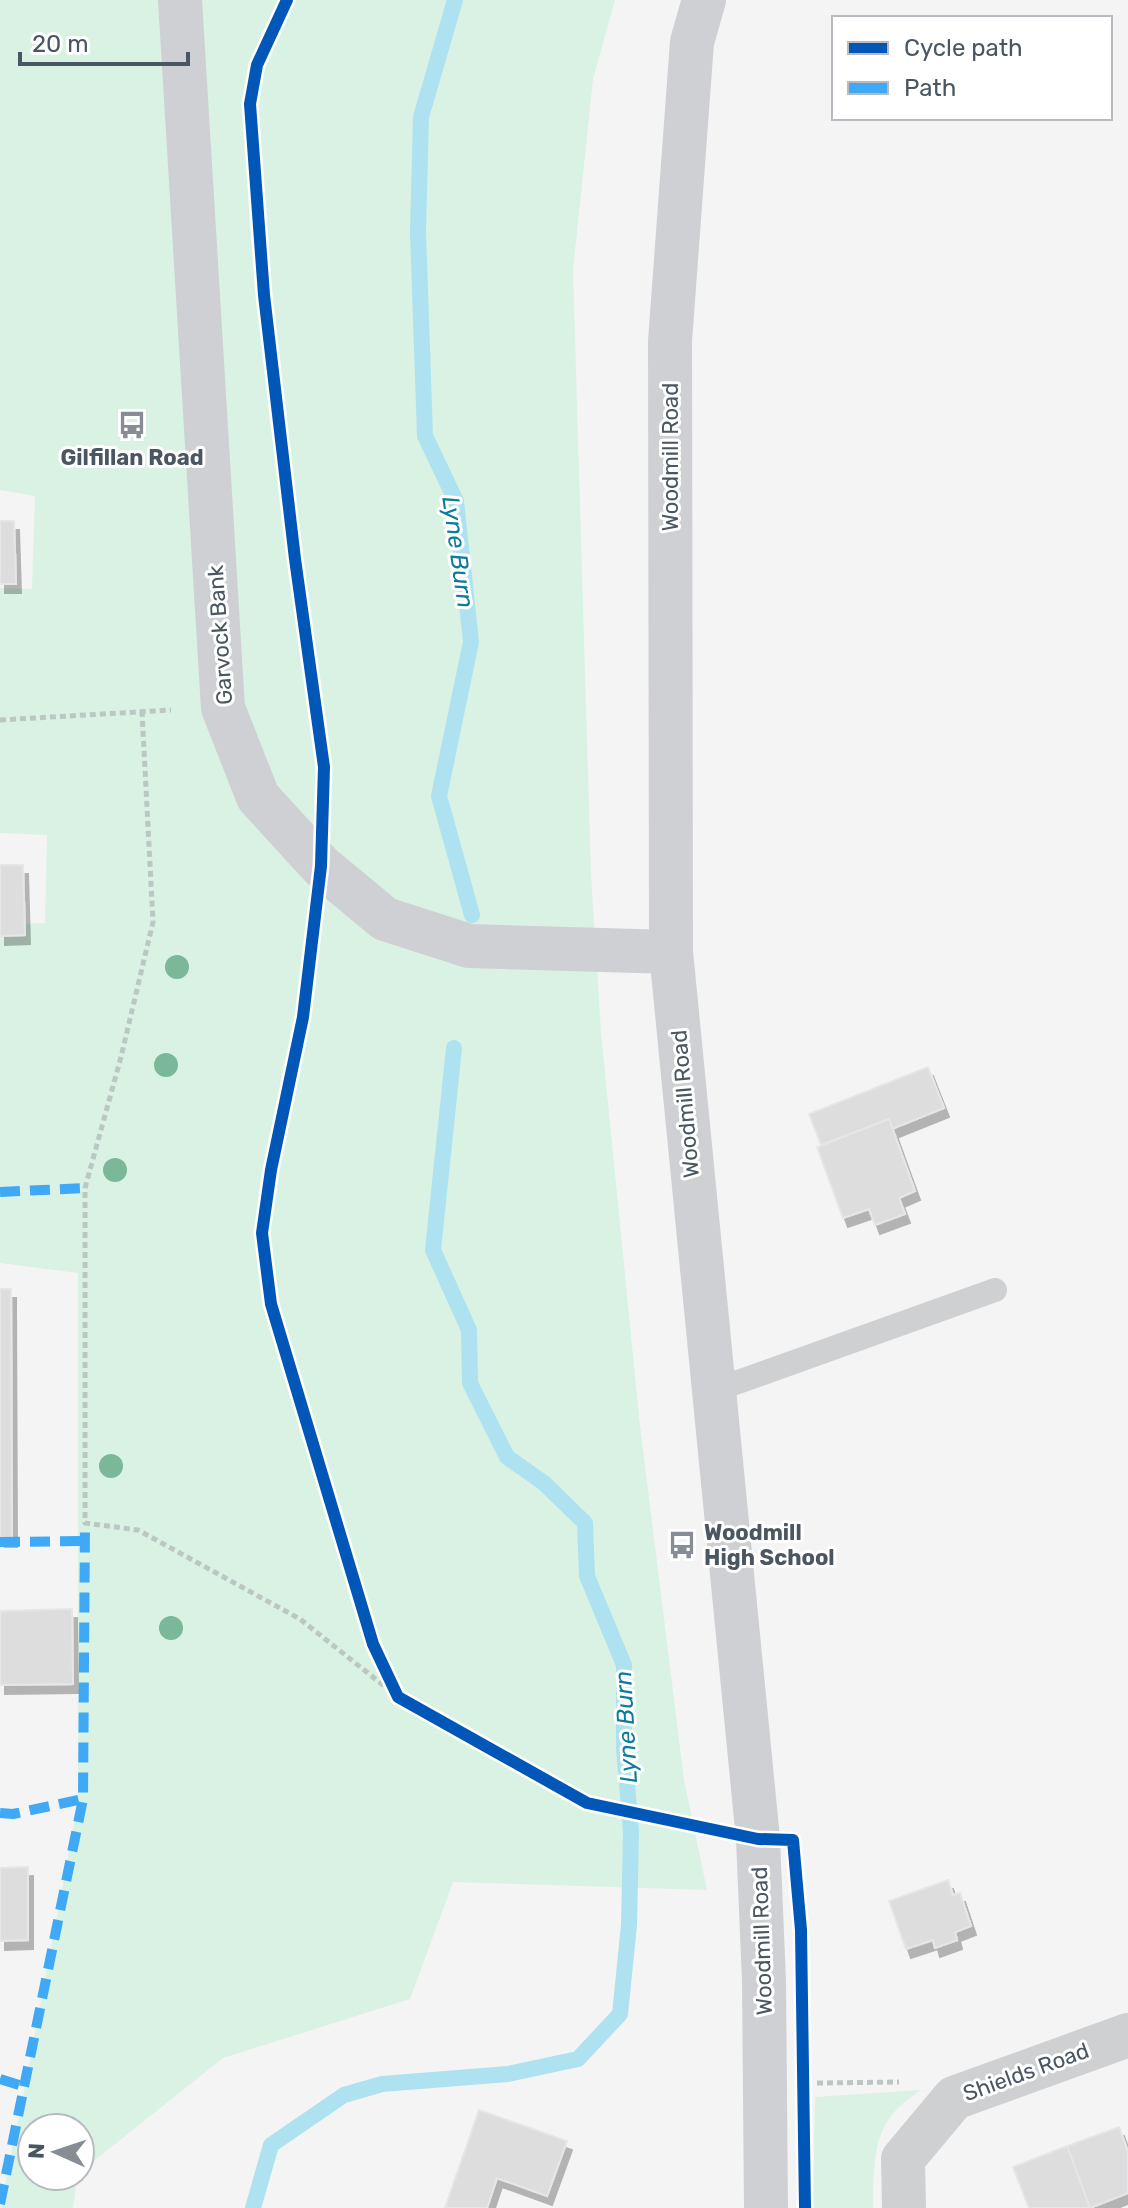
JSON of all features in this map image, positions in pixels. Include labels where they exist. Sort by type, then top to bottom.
[{"type":"street","name":"Garvock Bank","points":[[180,0],[223,708],[258,797],[321,866],[385,919],[469,946],[671,952]]},
{"type":"street","name":"Woodmill Road","points":[[704,0],[692,42],[670,341],[671,952],[758,1839],[764,1981],[766,2208]]},
{"type":"street","name":"Shields Road","points":[[904,2208],[903,2159],[954,2098],[1128,2035]]},
{"type":"lane","points":[[713,1391],[995,1290]]},
{"type":"path","points":[[0,720],[223,708]]},
{"type":"path","points":[[142,711],[153,922],[121,1057],[85,1188],[85,1523],[138,1530],[300,1619],[411,1705]]},
{"type":"path","points":[[385,1671],[398,1697]]},
{"type":"path","points":[[804,2083],[926,2081],[954,2098]]},
{"type":"green space","points":[[0,0],[615,0],[593,79],[573,270],[591,875],[601,1032],[639,1417],[684,1780],[707,1890],[453,1882],[410,1999],[223,2058],[96,2159],[96,2112],[20,2112],[78,1803],[78,1273],[0,1263],[0,925],[45,923],[47,835],[0,833],[0,588],[32,589],[35,496],[0,490]]},
{"type":"green space","points":[[921,2090],[896,2110],[882,2132],[874,2169],[873,2208],[813,2208],[815,2097]]},
{"type":"green space","points":[[16,2131],[16,2192],[75,2192],[73,2208],[0,2208]]},
{"type":"building","points":[[0,521],[14,521],[16,584],[0,584]]},
{"type":"building","points":[[0,865],[23,865],[25,935],[0,936]]},
{"type":"building","points":[[928,1067],[944,1108],[892,1129],[889,1119],[821,1145],[809,1114]]},
{"type":"building","points":[[889,1119],[915,1191],[899,1198],[905,1214],[875,1225],[869,1209],[843,1218],[817,1147]]},
{"type":"building","points":[[0,1289],[11,1289],[12,1538],[0,1538]]},
{"type":"building","points":[[72,1609],[73,1684],[0,1685],[0,1611]]},
{"type":"building","points":[[28,1867],[28,1940],[0,1941],[0,1868]]},
{"type":"building","points":[[948,1880],[953,1895],[960,1893],[971,1926],[955,1932],[957,1940],[935,1948],[933,1940],[906,1949],[889,1901]]},
{"type":"building","points":[[479,2110],[567,2141],[547,2196],[497,2178],[487,2208],[445,2208]]},
{"type":"building","points":[[1119,2127],[1128,2152],[1128,2193],[1090,2208],[1067,2146]]},
{"type":"building","points":[[1067,2146],[1090,2208],[1029,2208],[1013,2167]]},
{"type":"waterway","name":"Lyne Burn","points":[[455,0],[421,117],[418,231],[425,436],[456,501],[471,642],[439,796],[472,915]]},
{"type":"waterway","name":"Lyne Burn","points":[[253,2208],[271,2145],[344,2095],[382,2084],[508,2074],[578,2059],[620,2014],[629,1925],[631,1832],[624,1748],[624,1665],[587,1576],[585,1523],[544,1483],[507,1457],[470,1383],[469,1330],[433,1250],[454,1048]]},
{"type":"marked path","points":[[0,1192],[85,1188]]},
{"type":"marked path","points":[[0,2204],[83,1799],[85,1523]]},
{"type":"marked path","points":[[0,1542],[85,1541]]},
{"type":"marked path","points":[[0,1813],[13,1814],[83,1799]]},
{"type":"marked path","points":[[0,2079],[25,2087]]},
{"type":"cycle path","points":[[287,0],[257,65],[250,104],[264,295],[295,559],[324,767],[321,866],[303,1017],[271,1170],[262,1233],[271,1304],[373,1644],[398,1697],[587,1803],[758,1839],[793,1840],[801,1930],[805,2208]]},
{"type":"place","name":"Gilfillan Road","points":[[132,425]]},
{"type":"place","name":"Woodmill High School","points":[[682,1545]]}]
